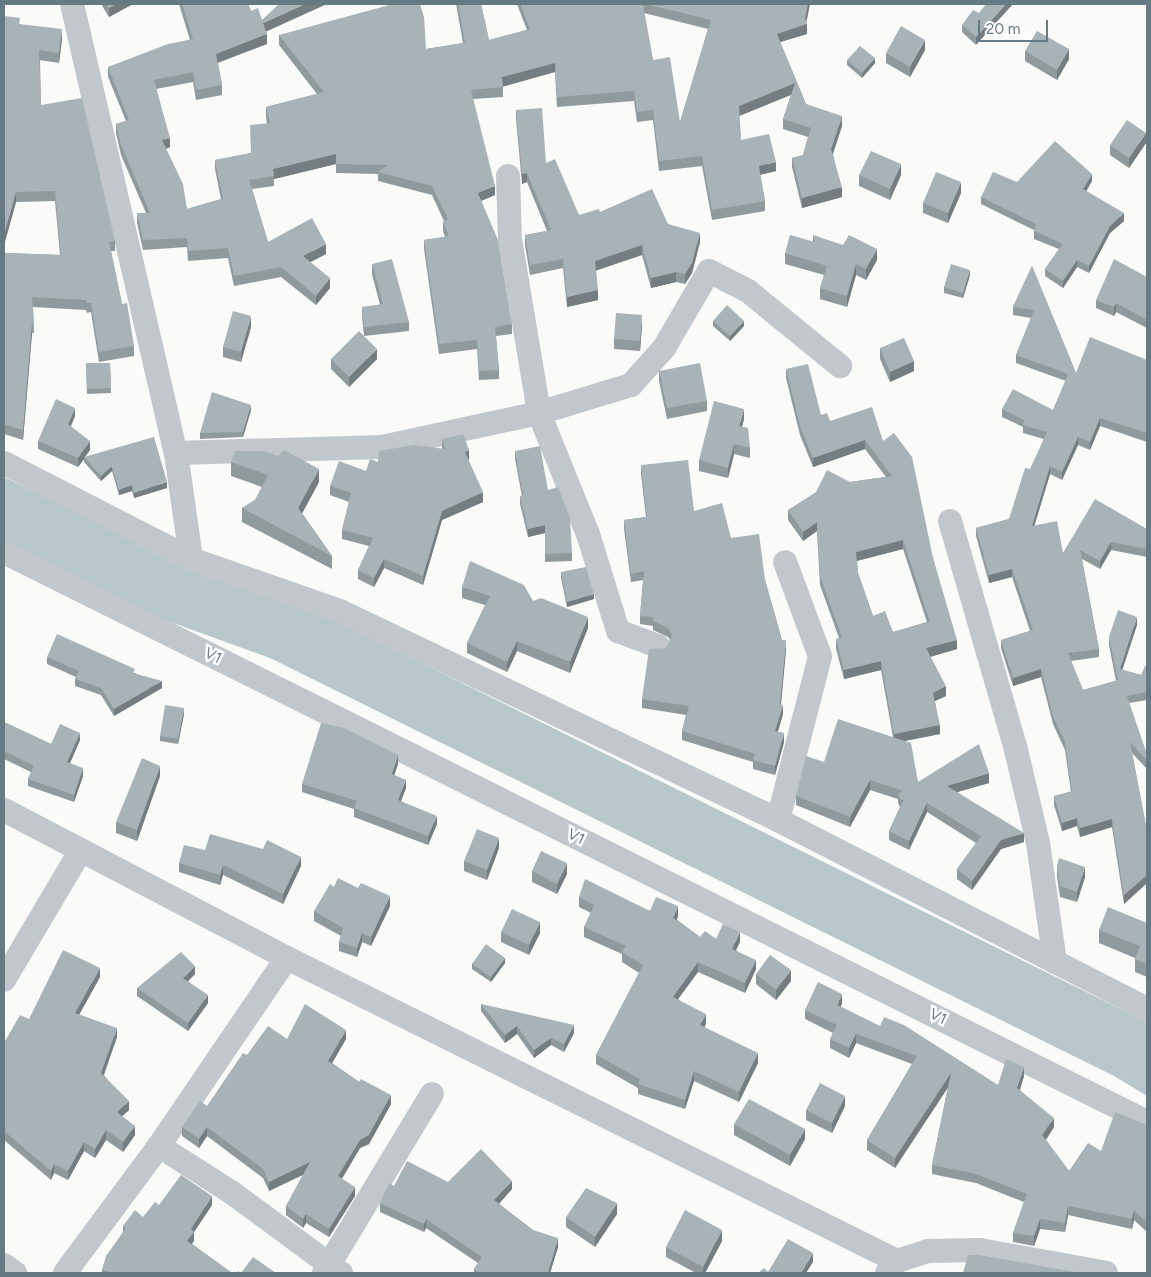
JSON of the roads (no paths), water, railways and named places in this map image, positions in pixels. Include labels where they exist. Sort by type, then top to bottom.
[{"type":"street","points":[[72,4],[176,453],[192,558]]},
{"type":"street","points":[[508,176],[510,239],[539,413],[588,534],[618,631],[658,646]]},
{"type":"street","points":[[176,453],[382,447],[539,413],[631,385],[664,348],[709,271],[748,291],[840,366]]},
{"type":"street","points":[[4,463],[192,558],[340,611],[778,820],[1147,1009]]},
{"type":"street","points":[[950,521],[1016,750],[1038,843],[1055,962]]},
{"type":"street","name":"V1","points":[[4,552],[1147,1122]]},
{"type":"street","points":[[778,820],[820,656],[786,562]]},
{"type":"street","points":[[4,810],[287,958],[892,1267],[928,1251],[980,1250],[1106,1273]]},
{"type":"street","points":[[4,980],[81,850]]},
{"type":"street","points":[[65,1273],[159,1146],[287,958]]},
{"type":"street","points":[[159,1146],[231,1192],[332,1270],[432,1094]]},
{"type":"street","points":[[4,1265],[15,1273]]}]
